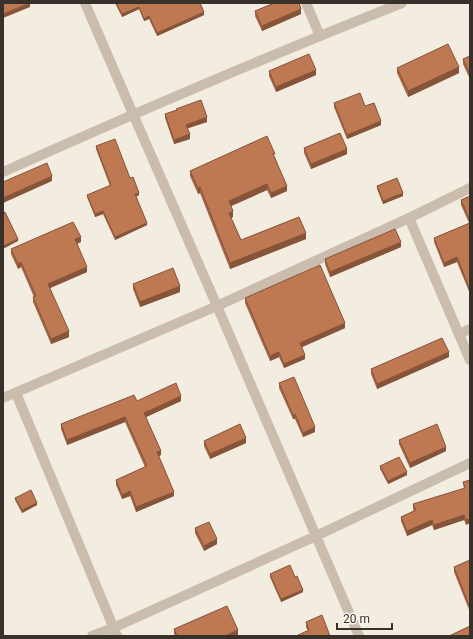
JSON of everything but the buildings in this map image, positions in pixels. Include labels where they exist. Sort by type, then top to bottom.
[{"type":"street","points":[[85,3],[359,636]]},
{"type":"street","points":[[306,3],[320,36]]},
{"type":"street","points":[[3,172],[132,114],[402,3]]},
{"type":"street","points":[[3,398],[217,306],[409,218],[470,188]]},
{"type":"street","points":[[409,218],[470,360]]},
{"type":"street","points":[[459,334],[470,329]]},
{"type":"street","points":[[16,393],[115,632]]},
{"type":"street","points":[[92,636],[115,632],[470,462]]}]
